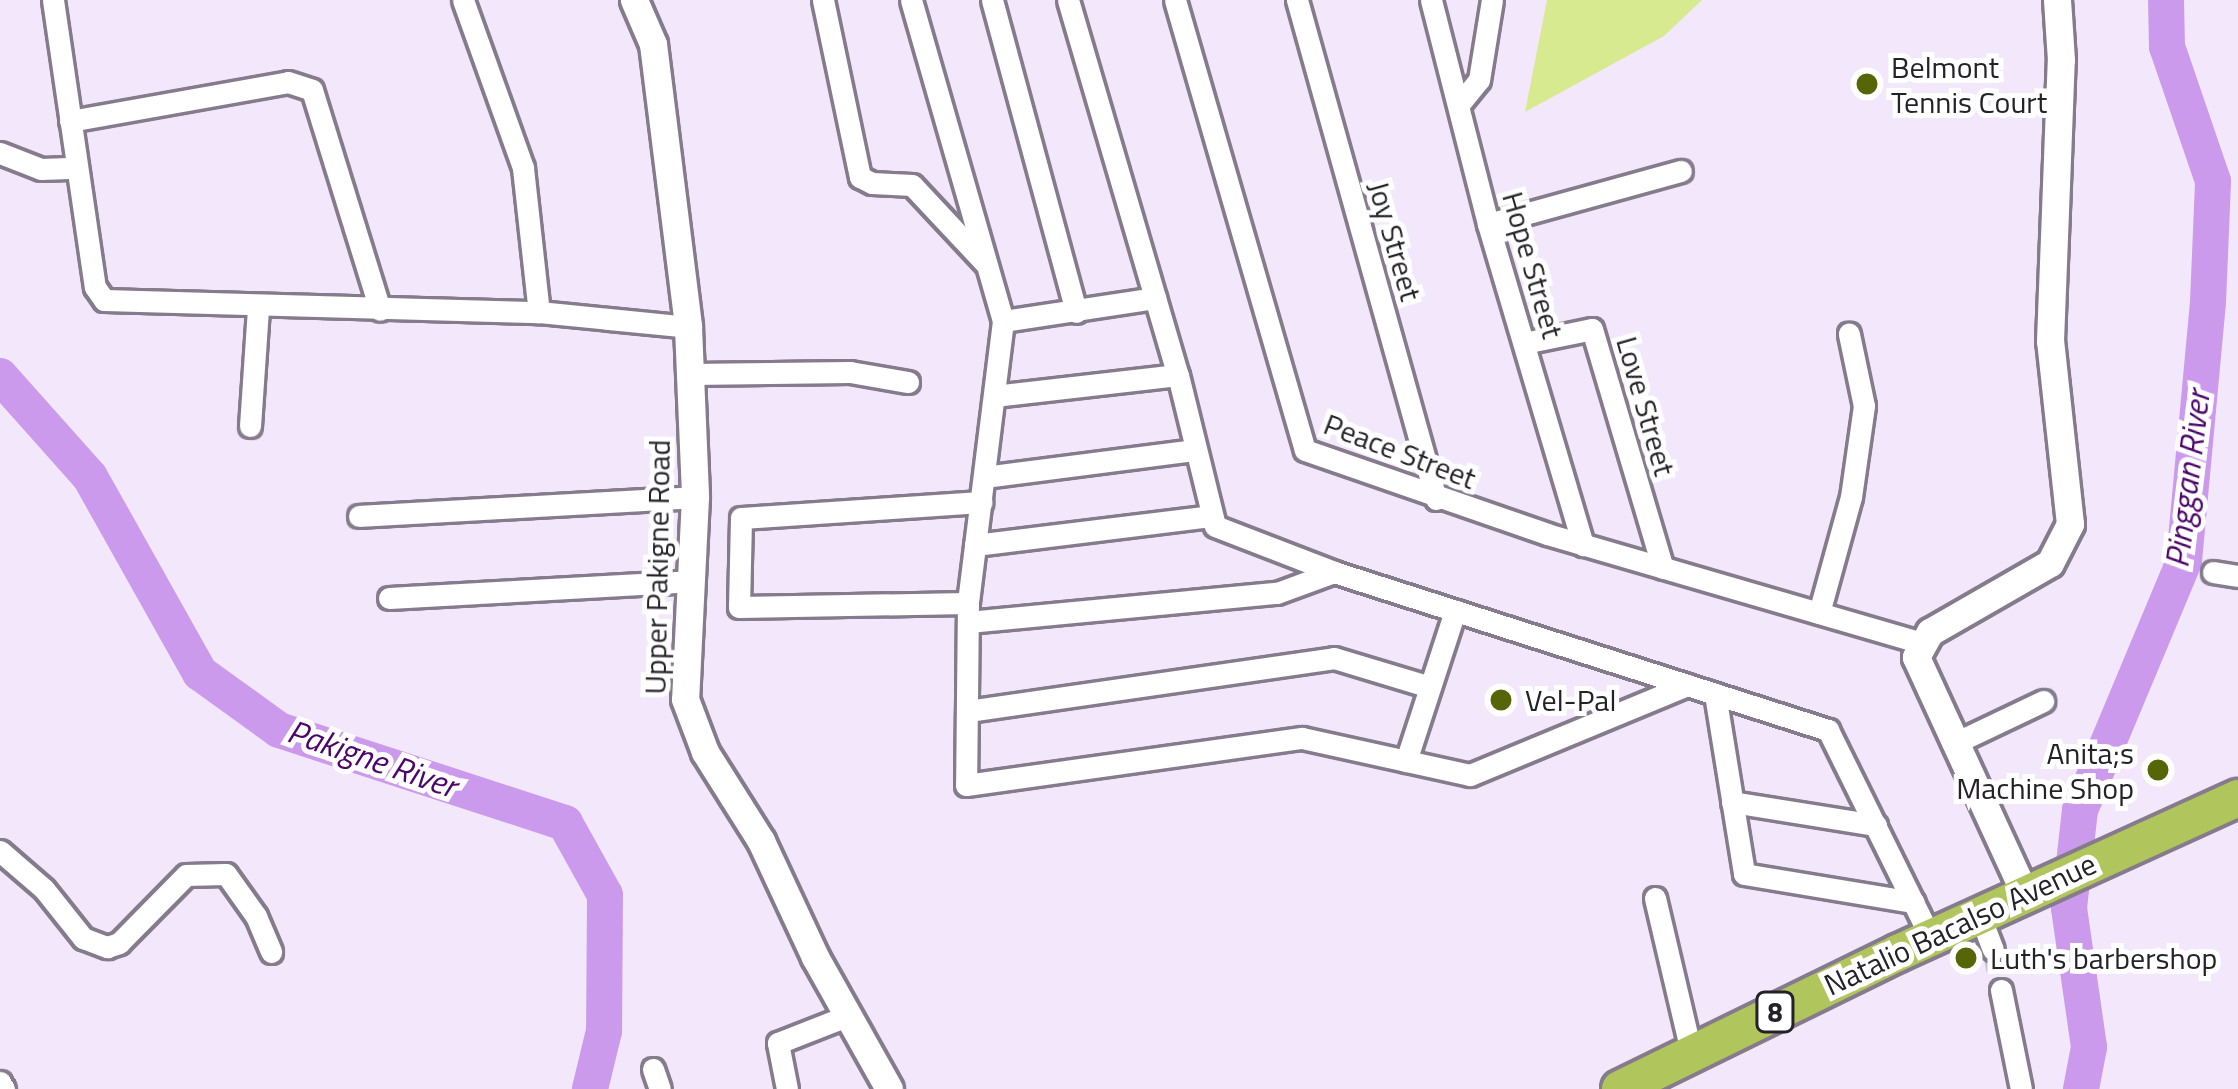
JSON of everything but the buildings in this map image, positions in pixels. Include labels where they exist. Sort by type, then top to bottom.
[{"type":"highway","name":"Natalio Bacalso Avenue","points":[[1620,1089],[2107,855],[2238,798]]},
{"type":"street","points":[[53,0],[95,287],[104,300],[258,308],[538,312],[688,327]]},
{"type":"street","points":[[463,0],[523,168],[538,312]]},
{"type":"street","name":"Upper Pakigne Road","points":[[634,0],[653,44],[688,327],[695,497],[685,699],[705,752],[761,841],[815,957],[889,1089]]},
{"type":"street","points":[[823,0],[860,177],[872,183],[912,185],[988,266]]},
{"type":"street","points":[[911,0],[1003,321],[968,612],[966,785],[1302,739],[1470,775],[1688,686]]},
{"type":"street","points":[[992,0],[1076,312]]},
{"type":"street","points":[[1069,0],[1178,375],[1210,516],[1226,534],[1828,730],[1931,938]]},
{"type":"street","name":"Peace Street","points":[[1175,0],[1301,445],[1316,457],[1436,499],[1922,643]]},
{"type":"street","name":"Joy Street","points":[[1297,0],[1436,499]]},
{"type":"street","name":"Hope Street","points":[[1431,0],[1461,102],[1488,224],[1583,544]]},
{"type":"street","points":[[1461,102],[1478,80],[1492,0]]},
{"type":"street","points":[[2036,889],[1953,743],[1916,657],[1930,632],[2050,562],[2070,524],[2050,341],[2061,60],[2056,0]]},
{"type":"street","points":[[70,121],[288,82],[312,91],[380,310]]},
{"type":"street","points":[[0,153],[41,169],[76,168]]},
{"type":"street","points":[[1488,224],[1681,170]]},
{"type":"street","points":[[1003,321],[1155,298]]},
{"type":"street","points":[[250,426],[258,308]]},
{"type":"street","name":"Love Street","points":[[1524,343],[1592,329],[1663,568]]},
{"type":"street","points":[[1819,613],[1851,497],[1864,406],[1849,334]]},
{"type":"street","points":[[690,374],[850,372],[908,382]]},
{"type":"street","points":[[994,396],[1178,375]]},
{"type":"street","points":[[984,477],[1195,450]]},
{"type":"street","points":[[359,516],[695,497]]},
{"type":"street","points":[[981,502],[741,518],[739,608],[968,612],[1277,593],[1334,572]]},
{"type":"street","points":[[975,545],[1210,516]]},
{"type":"street","points":[[2213,572],[2238,576]]},
{"type":"street","points":[[389,598],[690,580]]},
{"type":"street","points":[[1406,761],[1455,611]]},
{"type":"street","points":[[968,710],[1334,658],[1430,686]]},
{"type":"street","points":[[1715,694],[1744,874],[1914,902]]},
{"type":"street","points":[[1953,743],[2043,701]]},
{"type":"street","points":[[1732,802],[1876,825]]},
{"type":"street","points":[[0,851],[44,889],[83,938],[107,947],[119,943],[186,875],[226,874],[256,916],[271,952]]},
{"type":"street","points":[[1655,898],[1691,1052]]},
{"type":"street","points":[[1980,916],[1994,950]]},
{"type":"street","points":[[2001,990],[2021,1089]]},
{"type":"street","points":[[787,1089],[778,1043],[849,1015]]},
{"type":"green space","points":[[1547,0],[1702,0],[1664,36],[1525,112]]},
{"type":"waterway","name":"Pinggan River","points":[[2081,1089],[2089,1047],[2069,908],[2080,810],[2184,561],[2208,302],[2213,181],[2167,47],[2166,0]]},
{"type":"waterway","name":"Pakigne River","points":[[0,376],[90,477],[200,673],[279,730],[565,823],[605,895],[604,1031],[590,1089]]},
{"type":"tunnel","points":[[1993,950],[2001,990]]},
{"type":"place","name":"Belmont Tennis Court","points":[[1867,84]]},
{"type":"place","name":"Vel-Pal","points":[[1501,700]]},
{"type":"place","name":"Anita;s Machine Shop","points":[[2158,770]]},
{"type":"place","name":"Luth's barbershop","points":[[1966,958]]}]
